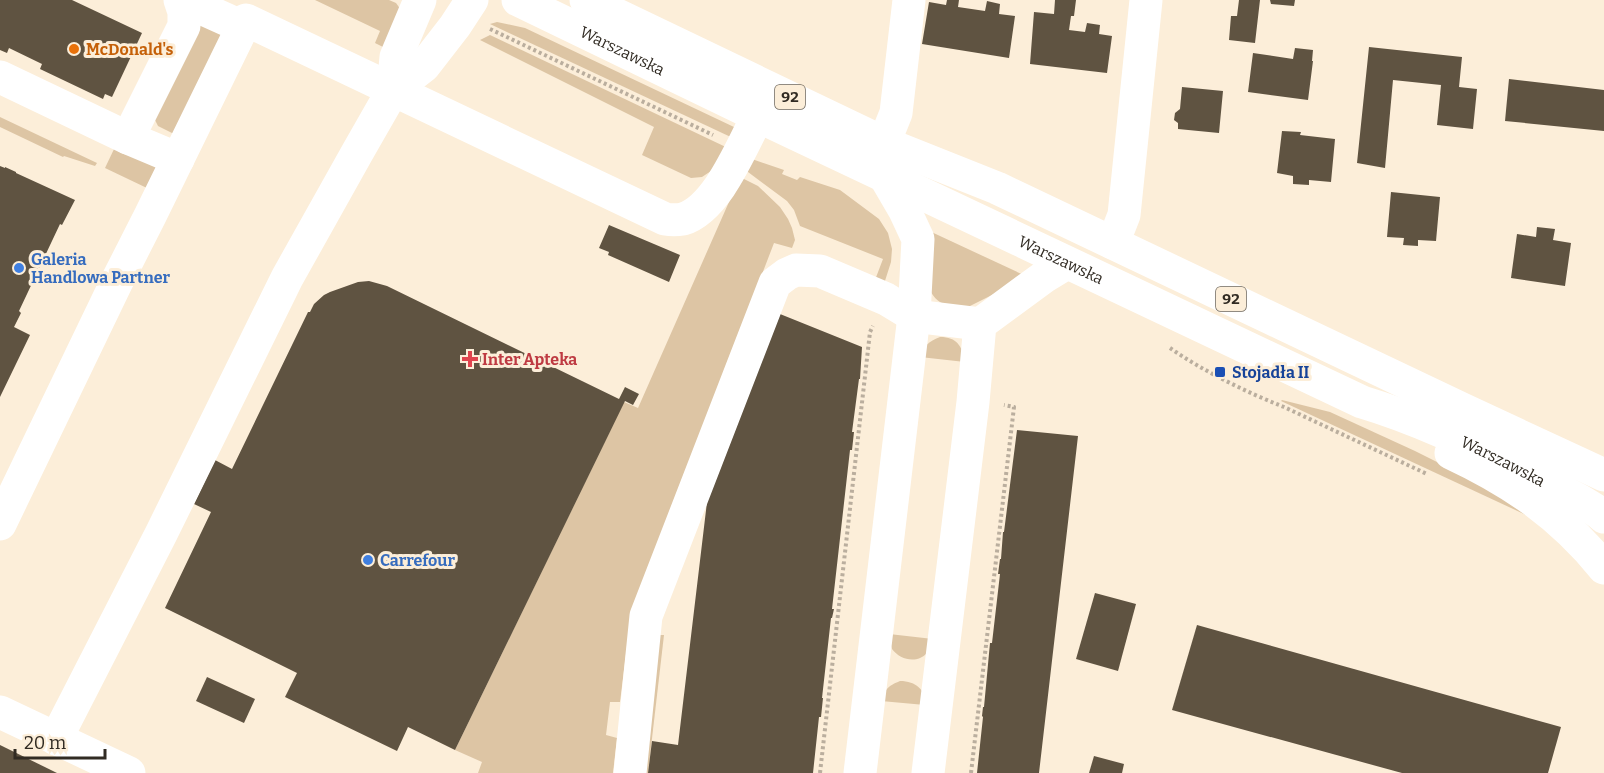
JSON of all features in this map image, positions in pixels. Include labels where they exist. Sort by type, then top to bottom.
[{"type":"main road","points":[[181,0],[243,27]]},
{"type":"main road","points":[[131,130],[184,26],[181,0]]},
{"type":"main road","points":[[262,0],[276,34]]},
{"type":"main road","points":[[393,90],[396,57],[420,0]]},
{"type":"main road","points":[[56,739],[161,534],[287,278],[393,90],[424,66],[472,0]]},
{"type":"main road","name":"Warszawska","points":[[518,0],[1362,402],[1397,412],[1492,455],[1604,517]]},
{"type":"main road","name":"Warszawska","points":[[586,0],[627,9],[884,143],[997,188],[1604,475]]},
{"type":"main road","points":[[884,143],[897,113],[909,0]]},
{"type":"main road","points":[[1113,243],[1124,215],[1146,0]]},
{"type":"main road","points":[[0,524],[246,20],[665,219],[681,220],[707,204],[726,177],[758,116]]},
{"type":"main road","points":[[0,57],[178,159]]},
{"type":"main road","points":[[0,77],[131,130]]},
{"type":"main road","points":[[860,773],[914,316],[918,239],[884,175]]},
{"type":"main road","points":[[630,773],[646,616],[775,283],[796,270],[819,271],[886,299],[914,316],[980,324],[1068,263]]},
{"type":"main road","points":[[928,773],[974,392],[980,324]]},
{"type":"main road","points":[[1362,402],[1390,423],[1478,466],[1520,490],[1562,522],[1604,568]]},
{"type":"main road","points":[[0,712],[129,773]]},
{"type":"path","points":[[820,773],[863,388]]},
{"type":"path","points":[[972,773],[1014,407]]},
{"type":"shaded area","points":[[315,0],[389,0],[396,3],[401,10],[385,48],[375,43],[380,31]]},
{"type":"shaded area","points":[[192,22],[224,29],[174,134],[158,126],[154,118]]},
{"type":"shaded area","points":[[497,22],[525,28],[734,127],[735,139],[490,24]]},
{"type":"shaded area","points":[[490,35],[730,149],[716,168],[702,177],[691,178],[642,155],[654,127],[480,40]]},
{"type":"shaded area","points":[[0,117],[97,163],[95,166],[63,157],[0,127]]},
{"type":"shaded area","points":[[115,147],[158,167],[149,189],[105,168]]},
{"type":"shaded area","points":[[749,158],[784,170],[782,174],[797,180],[800,177],[840,190],[879,219],[888,233],[892,249],[891,262],[884,284],[875,280],[883,259],[800,226],[794,210],[787,201],[744,169]]},
{"type":"shaded area","points":[[740,177],[758,186],[780,207],[788,219],[795,240],[792,248],[774,243],[631,614],[620,702],[610,702],[606,735],[617,738],[613,773],[478,773],[482,762],[455,750],[624,402],[638,408]]},
{"type":"shaded area","points":[[925,229],[1028,277],[970,306],[959,308],[947,305],[931,293],[927,283],[924,261]]},
{"type":"shaded area","points":[[940,337],[946,337],[958,343],[965,362],[920,357],[927,344]]},
{"type":"shaded area","points":[[1281,401],[1330,412],[1415,451],[1483,485],[1539,521]]},
{"type":"shaded area","points":[[889,634],[933,639],[923,656],[918,659],[909,659],[895,653]]},
{"type":"shaded area","points":[[660,635],[664,635],[648,773],[640,773]]},
{"type":"shaded area","points":[[900,681],[919,687],[924,695],[925,705],[881,701],[888,688]]},
{"type":"building","name":"McDonald's","points":[[0,0],[72,0],[142,33],[112,97],[105,94],[103,99],[40,69],[42,64],[9,48],[7,53],[0,50]]},
{"type":"building","points":[[947,0],[959,0],[958,7],[985,11],[987,1],[1000,4],[999,14],[1015,16],[1009,58],[922,44],[929,2],[946,5]]},
{"type":"building","points":[[1055,0],[1076,0],[1069,30],[1085,32],[1087,23],[1100,25],[1099,34],[1112,36],[1107,73],[1030,64],[1034,12],[1054,14]]},
{"type":"building","points":[[1239,0],[1260,0],[1255,43],[1229,40],[1231,16],[1237,16]]},
{"type":"building","points":[[1270,0],[1295,0],[1294,6],[1271,4]]},
{"type":"building","points":[[1369,47],[1462,57],[1459,87],[1477,89],[1473,129],[1437,125],[1441,85],[1393,80],[1385,168],[1357,163]]},
{"type":"building","points":[[1295,48],[1313,50],[1308,100],[1248,92],[1253,53],[1293,59]]},
{"type":"building","points":[[1509,79],[1604,90],[1604,131],[1505,121]]},
{"type":"building","points":[[1182,87],[1223,91],[1219,133],[1178,129],[1178,123],[1174,120],[1175,113],[1180,109]]},
{"type":"building","points":[[1282,131],[1301,132],[1300,135],[1335,139],[1331,182],[1309,180],[1309,185],[1293,184],[1293,176],[1277,173]]},
{"type":"building","name":"Galeria Handlowa Partner","points":[[0,166],[75,200],[62,225],[60,224],[19,311],[21,313],[14,327],[30,335],[0,397]]},
{"type":"building","points":[[1391,192],[1440,197],[1436,241],[1418,240],[1418,246],[1403,245],[1404,238],[1387,237]]},
{"type":"building","points":[[609,225],[680,255],[669,282],[608,255],[609,252],[599,248]]},
{"type":"building","points":[[1537,227],[1555,229],[1553,240],[1571,243],[1565,286],[1511,278],[1517,234],[1536,237]]},
{"type":"building","name":"Carrefour","points":[[369,281],[387,286],[619,399],[625,387],[639,394],[633,405],[625,401],[455,750],[408,727],[397,751],[285,697],[297,673],[165,608],[211,512],[194,504],[215,460],[232,469],[308,312],[314,304],[330,292],[358,282]]},
{"type":"building","points":[[780,314],[862,347],[832,609],[834,609],[831,618],[813,773],[648,773],[652,741],[678,745],[707,502]]},
{"type":"building","points":[[1017,430],[1078,436],[1039,773],[977,773],[990,643],[992,643],[1000,574],[998,574]]},
{"type":"building","points":[[1095,593],[1136,604],[1118,671],[1076,659]]},
{"type":"building","points":[[1197,625],[1561,727],[1548,773],[1402,773],[1172,710]]},
{"type":"building","points":[[207,677],[255,699],[244,723],[196,701]]},
{"type":"building","points":[[0,745],[57,773],[0,773]]},
{"type":"building","points":[[1094,756],[1124,764],[1122,773],[1089,773]]},
{"type":"place","name":"McDonald's","points":[[74,49]]},
{"type":"place","name":"Galeria Handlowa Partner","points":[[19,268]]},
{"type":"place","name":"Inter Apteka","points":[[470,359]]},
{"type":"place","name":"Stojadła II","points":[[1220,372]]},
{"type":"place","name":"Carrefour","points":[[368,560]]}]
